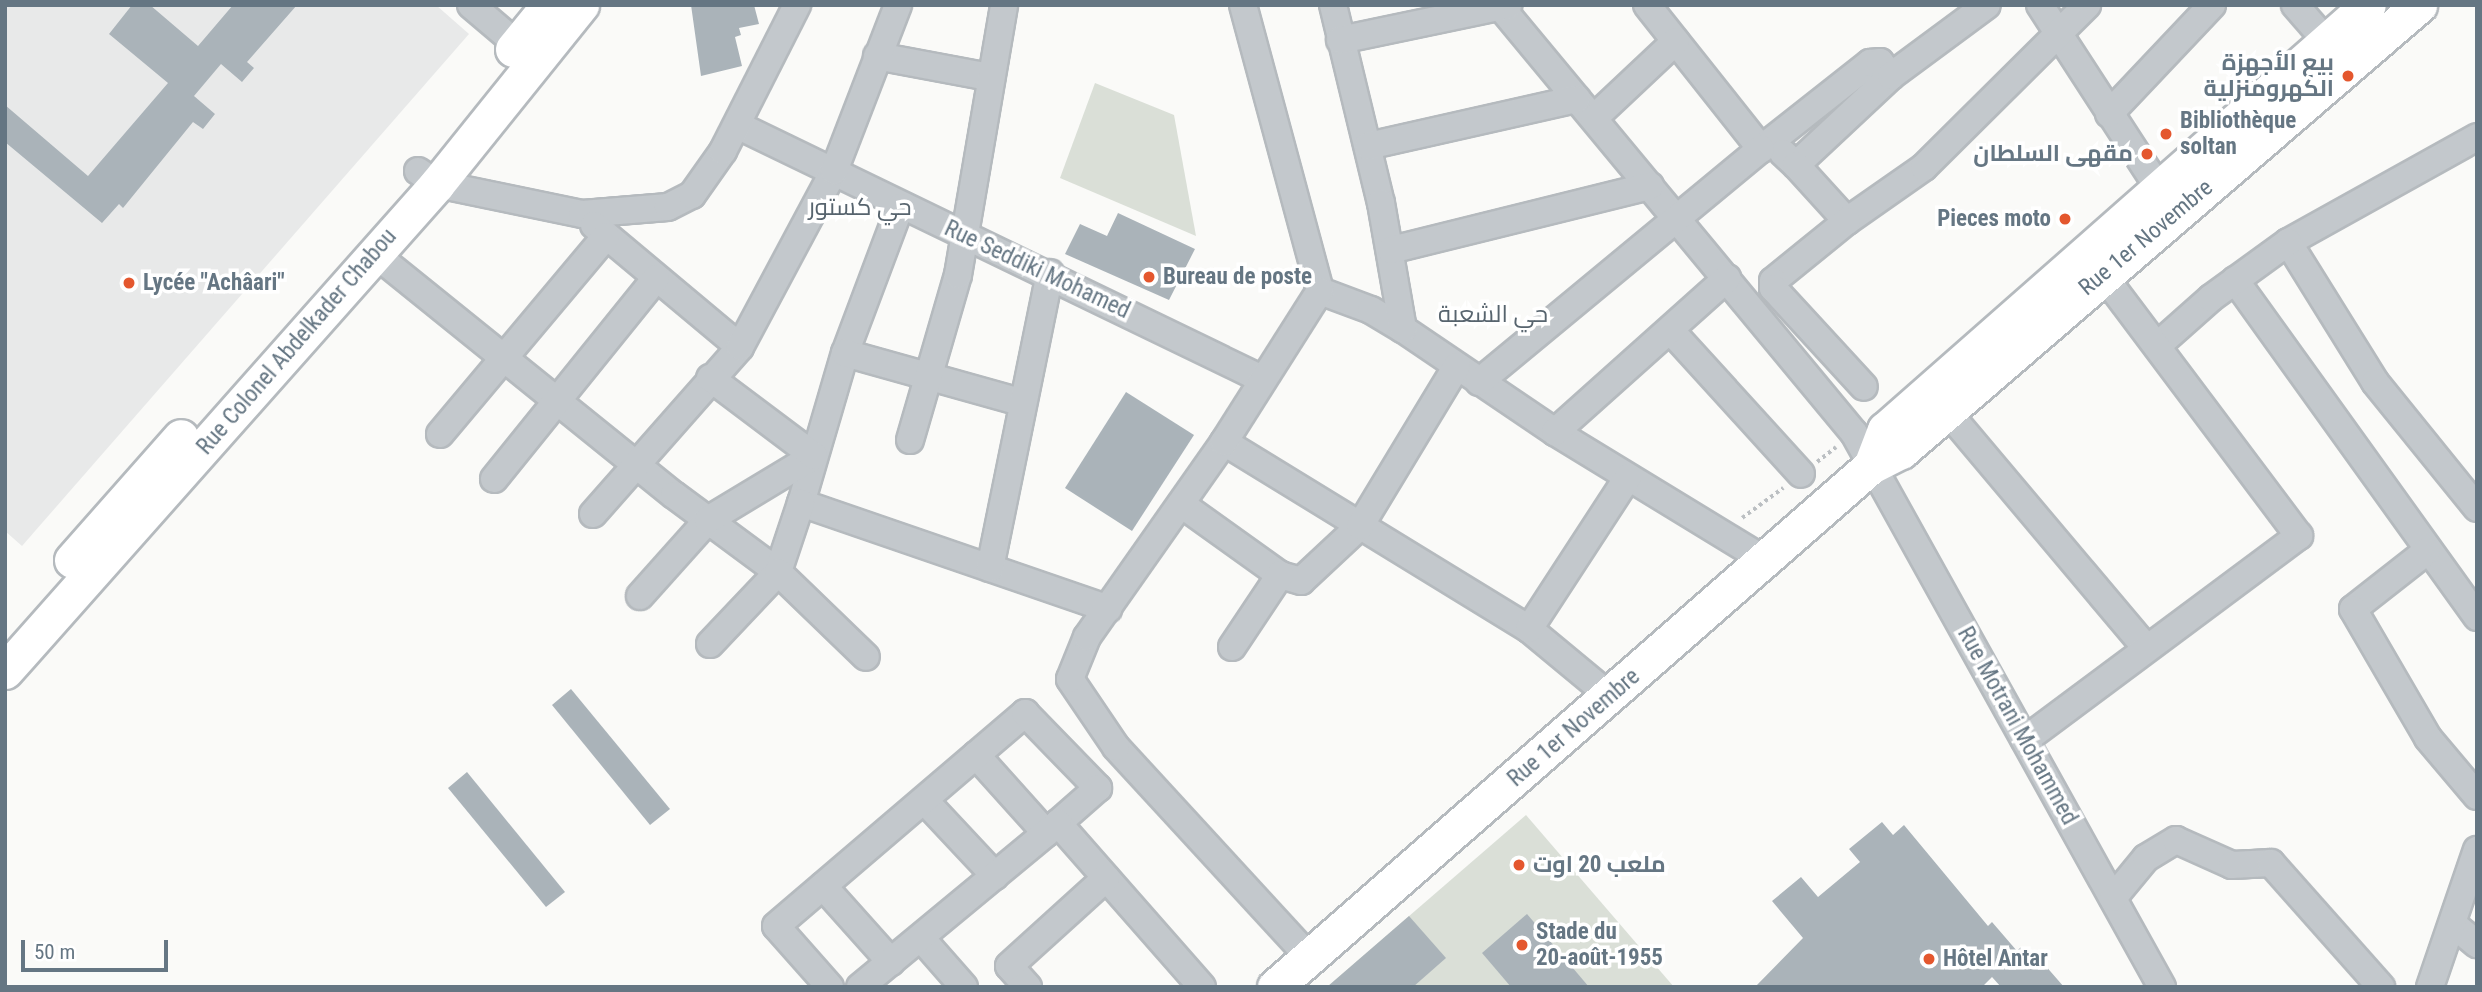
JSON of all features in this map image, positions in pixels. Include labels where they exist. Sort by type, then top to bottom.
[{"type":"main road","name":"Rue Colonel Abdelkader Chabou","points":[[5,671],[375,254],[517,44],[549,5]]},
{"type":"main road","name":"Rue Colonel Abdelkader Chabou","points":[[5,635],[428,178],[581,5]]},
{"type":"main road","name":"Rue 1er Novembre","points":[[1275,987],[1766,561],[1871,466],[1901,451],[2093,262],[2158,188],[2368,5]]},
{"type":"main road","name":"Rue 1er Novembre","points":[[1871,466],[1885,430],[2419,5]]},
{"type":"street","points":[[471,5],[517,44]]},
{"type":"street","points":[[428,178],[582,214],[668,207],[692,195],[737,125],[797,5]]},
{"type":"street","points":[[593,514],[740,346],[834,171],[898,5]]},
{"type":"street","points":[[910,440],[965,235],[989,77],[1004,5]]},
{"type":"street","points":[[1243,5],[1320,291],[1224,442],[1072,664],[1070,679],[1090,716],[1309,957]]},
{"type":"street","points":[[1333,5],[1391,250],[1403,329]]},
{"type":"street","points":[[1647,5],[1766,145],[1796,165],[1847,221]]},
{"type":"street","points":[[1796,165],[1891,76],[1987,5]]},
{"type":"street","points":[[2040,5],[2158,188]]},
{"type":"street","points":[[1864,387],[1773,288],[1773,281],[1847,221],[1924,167],[2087,5]]},
{"type":"street","points":[[2109,114],[2212,5]]},
{"type":"street","points":[[2295,5],[2314,27]]},
{"type":"street","points":[[1340,40],[1503,7]]},
{"type":"street","name":"Rue Motrani Mohammed","points":[[1503,7],[1854,433],[2162,987]]},
{"type":"street","points":[[1368,146],[1585,109],[1675,41]]},
{"type":"street","points":[[877,56],[989,77]]},
{"type":"street","points":[[1479,382],[1676,218],[1870,63],[1880,62],[1891,76]]},
{"type":"street","name":"Rue Seddiki Mohamed","points":[[737,125],[834,171],[900,207],[1050,273],[1262,379]]},
{"type":"street","points":[[2157,346],[2235,280],[2288,243],[2477,138]]},
{"type":"street","points":[[1391,250],[1650,186]]},
{"type":"street","points":[[710,644],[778,572],[845,353],[900,207]]},
{"type":"street","points":[[582,214],[740,346]]},
{"type":"street","points":[[440,434],[606,236]]},
{"type":"street","points":[[2288,243],[2375,382],[2477,508]]},
{"type":"street","points":[[375,254],[506,355],[637,465],[778,572],[866,657]]},
{"type":"street","points":[[2025,740],[2299,536],[2093,262]]},
{"type":"street","points":[[990,568],[1020,402],[1050,273]]},
{"type":"street","points":[[494,479],[656,278]]},
{"type":"street","points":[[1555,432],[1671,331],[1727,278]]},
{"type":"street","points":[[2235,280],[2427,551],[2477,617]]},
{"type":"street","points":[[1320,291],[1371,310],[1403,329],[1555,432],[1766,561]]},
{"type":"street","points":[[1671,331],[1801,474]]},
{"type":"street","points":[[845,353],[1020,402]]},
{"type":"street","points":[[1181,504],[1280,575],[1301,581],[1360,526],[1457,366]]},
{"type":"street","points":[[710,379],[814,456]]},
{"type":"street","points":[[1945,409],[2146,648]]},
{"type":"street","points":[[1224,442],[1529,629],[1610,696]]},
{"type":"street","points":[[640,596],[708,520],[814,456]]},
{"type":"street","points":[[1529,629],[1628,477]]},
{"type":"street","points":[[801,503],[1108,609]]},
{"type":"street","points":[[2427,551],[2353,609],[2428,738],[2477,796]]},
{"type":"street","points":[[1232,647],[1280,575]]},
{"type":"street","points":[[830,987],[776,926],[1025,713],[1098,788],[860,987]]},
{"type":"street","points":[[976,755],[1107,878],[1202,987]]},
{"type":"street","points":[[923,800],[995,876]]},
{"type":"street","points":[[2113,898],[2146,858],[2176,841],[2232,865],[2271,863],[2381,987]]},
{"type":"street","points":[[2430,987],[2454,925],[2477,850]]},
{"type":"street","points":[[1028,987],[1009,966],[1107,878]]},
{"type":"street","points":[[823,886],[891,962]]},
{"type":"street","points":[[2454,925],[2477,944]]},
{"type":"street","points":[[921,938],[964,987]]},
{"type":"shaded area","name":"Lycée \"Achâari\"","points":[[5,5],[436,5],[469,34],[22,546],[5,531]]},
{"type":"shaded area","points":[[1095,83],[1174,115],[1196,236],[1060,178]]},
{"type":"shaded area","name":"ملعب 20 اوت","points":[[1526,815],[1674,987],[1327,987]]},
{"type":"building","points":[[132,5],[150,5],[198,46],[233,5],[297,5],[247,62],[254,68],[242,82],[221,64],[194,96],[215,114],[203,129],[193,122],[123,208],[119,204],[102,223],[5,142],[5,105],[88,176],[168,83],[109,34]]},
{"type":"building","points":[[691,5],[754,5],[759,24],[739,28],[741,35],[735,37],[742,66],[701,76]]},
{"type":"building","name":"Bureau de poste","points":[[1118,213],[1195,249],[1169,300],[1065,254],[1080,224],[1107,236]]},
{"type":"building","points":[[1126,392],[1194,435],[1132,531],[1065,488]]},
{"type":"building","points":[[571,689],[670,809],[650,825],[552,705]]},
{"type":"building","points":[[467,772],[565,892],[546,907],[448,788]]},
{"type":"building","points":[[1882,822],[1893,835],[1904,825],[1988,926],[1992,922],[2017,951],[2021,947],[2039,968],[2044,964],[2064,987],[2001,987],[1992,977],[1982,987],[1755,987],[1803,938],[1772,901],[1801,877],[1818,897],[1860,862],[1849,849]]},
{"type":"building","points":[[1527,914],[1589,987],[1511,987],[1482,953]]},
{"type":"building","points":[[1409,916],[1446,958],[1413,987],[1327,987]]},
{"type":"place","name":"بيع الأجهزة الكهرومنزلية","points":[[2348,76]]},
{"type":"place","name":"Bibliothèque soltan","points":[[2166,134]]},
{"type":"place","name":"مقهى السلطان","points":[[2147,154]]},
{"type":"place","name":"Pieces moto","points":[[2065,219]]},
{"type":"place","name":"Bureau de poste","points":[[1149,277]]},
{"type":"place","name":"Lycée \"Achâari\"","points":[[129,283]]},
{"type":"place","name":"ملعب 20 اوت","points":[[1519,865]]},
{"type":"place","name":"Stade du 20-août-1955","points":[[1522,945]]},
{"type":"place","name":"Hôtel Antar","points":[[1929,959]]},
{"type":"district","name":"حي كستور","points":[[860,208]]},
{"type":"district","name":"حي الشعبة","points":[[1493,315]]}]
